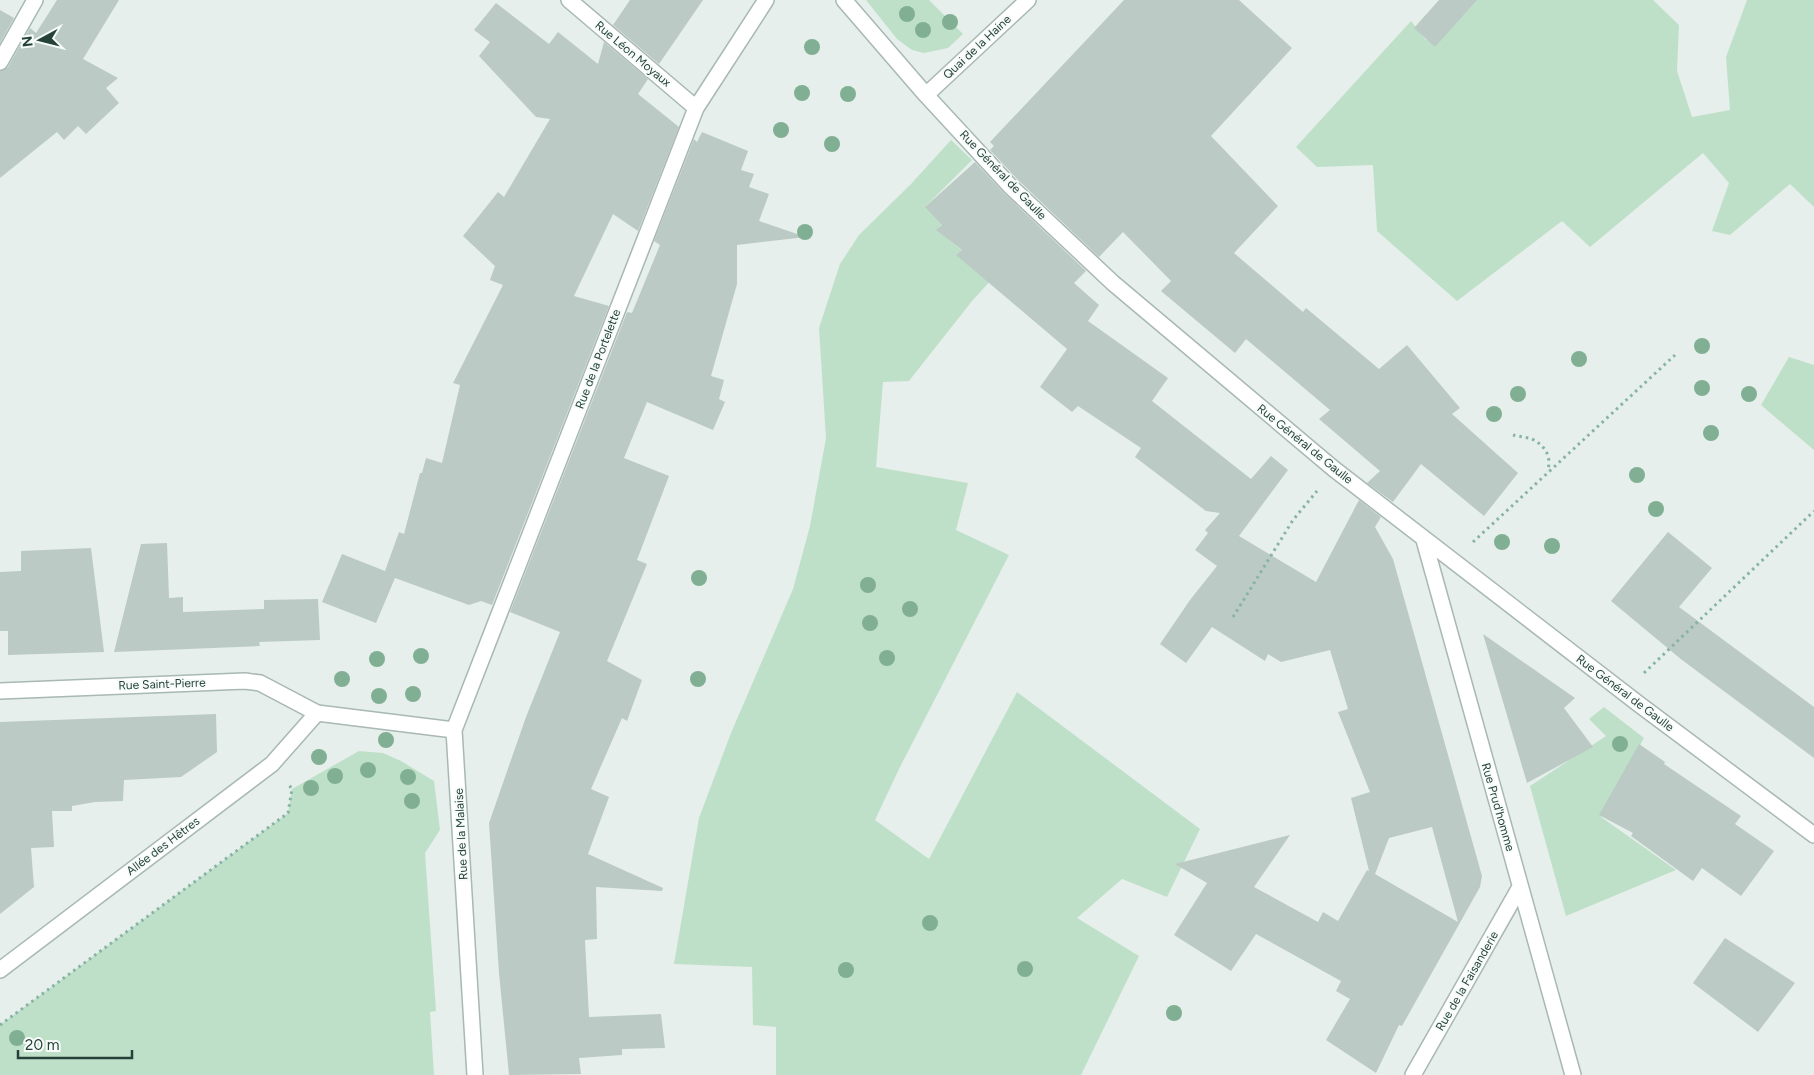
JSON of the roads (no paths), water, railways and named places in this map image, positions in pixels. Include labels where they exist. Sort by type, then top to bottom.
[{"type":"street","points":[[0,62],[35,0]]},
{"type":"street","name":"Rue Léon Moyaux","points":[[569,0],[696,108]]},
{"type":"street","name":"Rue de la Portelette","points":[[454,730],[696,108],[766,0]]},
{"type":"street","name":"Rue Général de Gaulle","points":[[844,0],[926,95],[1010,186],[1113,283],[1334,469],[1424,540],[1814,835]]},
{"type":"street","name":"Quai de la Haine","points":[[926,95],[1028,0]]},
{"type":"street","name":"Rue Prud'homme","points":[[1424,540],[1574,1075]]},
{"type":"street","name":"Rue Saint-Pierre","points":[[0,691],[245,681],[260,683],[318,713]]},
{"type":"street","points":[[318,713],[454,730]]},
{"type":"street","name":"Allée des Hêtres","points":[[0,970],[272,764],[318,713]]},
{"type":"street","name":"Rue de la Malaise","points":[[454,730],[476,1075]]},
{"type":"street","name":"Rue de la Faisanderie","points":[[1413,1075],[1520,887]]}]
